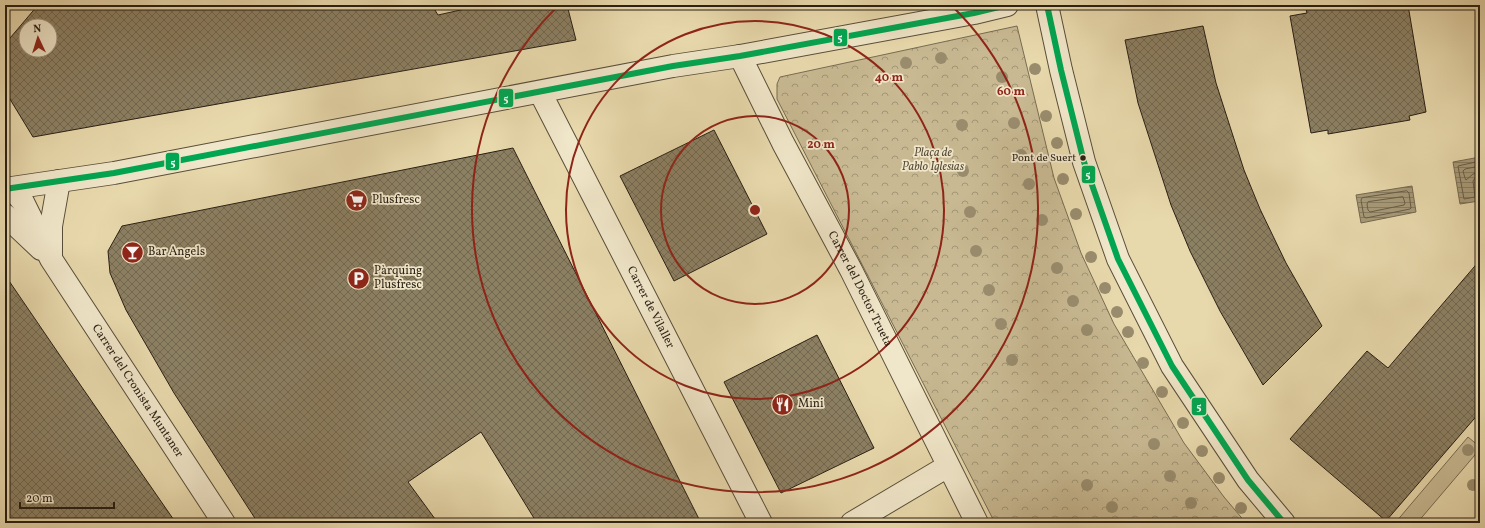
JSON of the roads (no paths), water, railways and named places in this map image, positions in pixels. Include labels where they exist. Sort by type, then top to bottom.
[{"type":"street","points":[[7,188],[114,173],[673,66],[740,56],[974,13],[1007,5]]},
{"type":"street","points":[[1047,5],[1061,70],[1084,162],[1118,258],[1172,366],[1248,480],[1284,523]]},
{"type":"street","name":"Carrer del Doctor Trueta","points":[[740,56],[783,143],[851,270],[977,523]]},
{"type":"street","name":"Carrer de Vilaller","points":[[540,92],[761,523]]},
{"type":"street","points":[[51,258],[51,226],[59,181]]},
{"type":"street","name":"Carrer del Cronista Muntaner","points":[[7,188],[23,202],[51,258],[224,523]]},
{"type":"street","name":"Carrer del Cronista Muntaner","points":[[5,215],[51,258]]},
{"type":"street","points":[[852,523],[948,466]]},
{"type":"water","points":[[1480,157],[1480,181],[1476,182],[1479,201],[1460,204],[1453,162]]},
{"type":"water","points":[[1412,186],[1416,212],[1361,223],[1356,195]]},
{"type":"place","name":"Pont de Suert","points":[[1083,158]]},
{"type":"place","name":"Plusfresc","points":[[356,200]]},
{"type":"place","name":"Bar Angels","points":[[133,252]]},
{"type":"place","name":"Pàrquing Plusfresc","points":[[359,278]]},
{"type":"place","name":"Mini","points":[[782,404]]},
{"type":"park label","name":"Plaça de Pablo Iglesias","points":[[933,160]]}]
